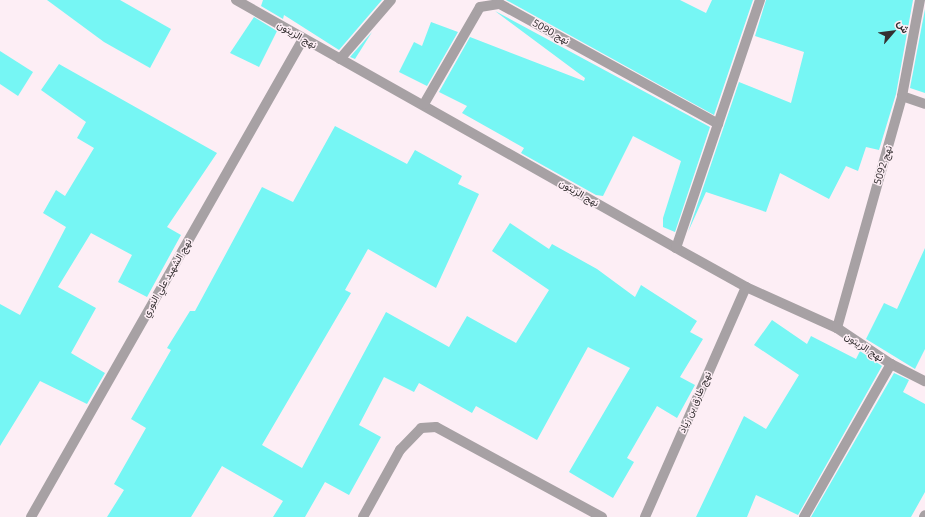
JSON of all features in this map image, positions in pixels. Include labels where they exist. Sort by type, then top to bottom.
[{"type":"street","name":"نهج الزيتون","points":[[236,0],[340,59],[424,104],[676,248],[746,286],[837,328],[891,364],[925,381]]},
{"type":"street","points":[[340,59],[391,0]]},
{"type":"street","points":[[676,248],[760,0]]},
{"type":"street","name":"نهج 5092","points":[[837,328],[902,96],[920,0]]},
{"type":"street","name":"نهج 5090","points":[[424,104],[480,7],[500,4],[718,124]]},
{"type":"street","name":"نهج الشهيد علي النوري","points":[[31,517],[304,39]]},
{"type":"street","points":[[902,96],[925,104]]},
{"type":"street","name":"نهج طارق بن زياد","points":[[645,517],[746,286]]},
{"type":"street","points":[[804,517],[891,364]]},
{"type":"street","points":[[363,517],[400,450],[421,428],[436,427],[602,517]]},
{"type":"building","points":[[47,0],[120,0],[171,29],[150,68],[104,42]]},
{"type":"building","points":[[263,0],[382,0],[339,50],[284,15],[283,19],[261,6]]},
{"type":"building","points":[[506,0],[680,0],[706,13],[712,0],[753,0],[714,115]]},
{"type":"building","points":[[766,0],[913,0],[896,94],[879,150],[866,147],[858,171],[846,166],[829,199],[780,173],[766,212],[706,192],[688,232],[739,82],[791,103],[804,52],[755,36]]},
{"type":"building","points":[[925,9],[925,93],[910,88]]},
{"type":"building","points":[[495,11],[710,127],[675,232],[663,227],[663,218],[681,161],[633,136],[603,196],[596,195],[521,153],[524,148],[462,113],[467,106],[439,92],[470,37],[584,81],[585,78]]},
{"type":"building","points":[[254,17],[277,31],[259,67],[230,53]]},
{"type":"building","points":[[431,22],[458,32],[427,86],[399,72],[414,42],[422,46]]},
{"type":"building","points":[[372,32],[355,59],[350,57]]},
{"type":"building","points":[[0,51],[33,72],[18,96],[0,84]]},
{"type":"building","points":[[59,64],[217,153],[167,227],[181,235],[147,297],[118,282],[132,255],[91,233],[58,287],[96,308],[71,353],[105,373],[87,404],[40,381],[0,446],[0,304],[20,315],[66,227],[43,213],[56,190],[65,196],[94,148],[77,138],[86,122],[41,90]]},
{"type":"building","points":[[335,126],[407,164],[415,150],[462,176],[458,184],[479,194],[436,288],[368,249],[345,290],[351,293],[262,445],[302,468],[386,312],[449,347],[467,316],[516,343],[549,290],[492,251],[510,223],[549,249],[552,244],[597,269],[635,297],[641,285],[697,321],[690,332],[703,339],[680,377],[695,385],[677,418],[657,406],[627,458],[634,462],[613,498],[569,472],[630,368],[588,347],[537,440],[476,406],[472,413],[419,383],[414,392],[384,377],[359,425],[381,437],[349,495],[325,482],[305,517],[273,517],[283,501],[222,466],[191,517],[107,517],[124,490],[114,484],[146,428],[131,419],[171,350],[167,348],[190,311],[195,311],[262,187],[293,202]]},
{"type":"building","points":[[925,248],[925,349],[915,369],[866,339],[884,303],[897,309]]},
{"type":"building","points":[[772,320],[807,344],[811,336],[856,359],[860,351],[882,366],[798,515],[756,495],[747,517],[696,517],[744,416],[766,429],[799,375],[754,345]]},
{"type":"building","points":[[894,373],[909,380],[903,392],[925,404],[925,492],[911,517],[811,517]]}]
